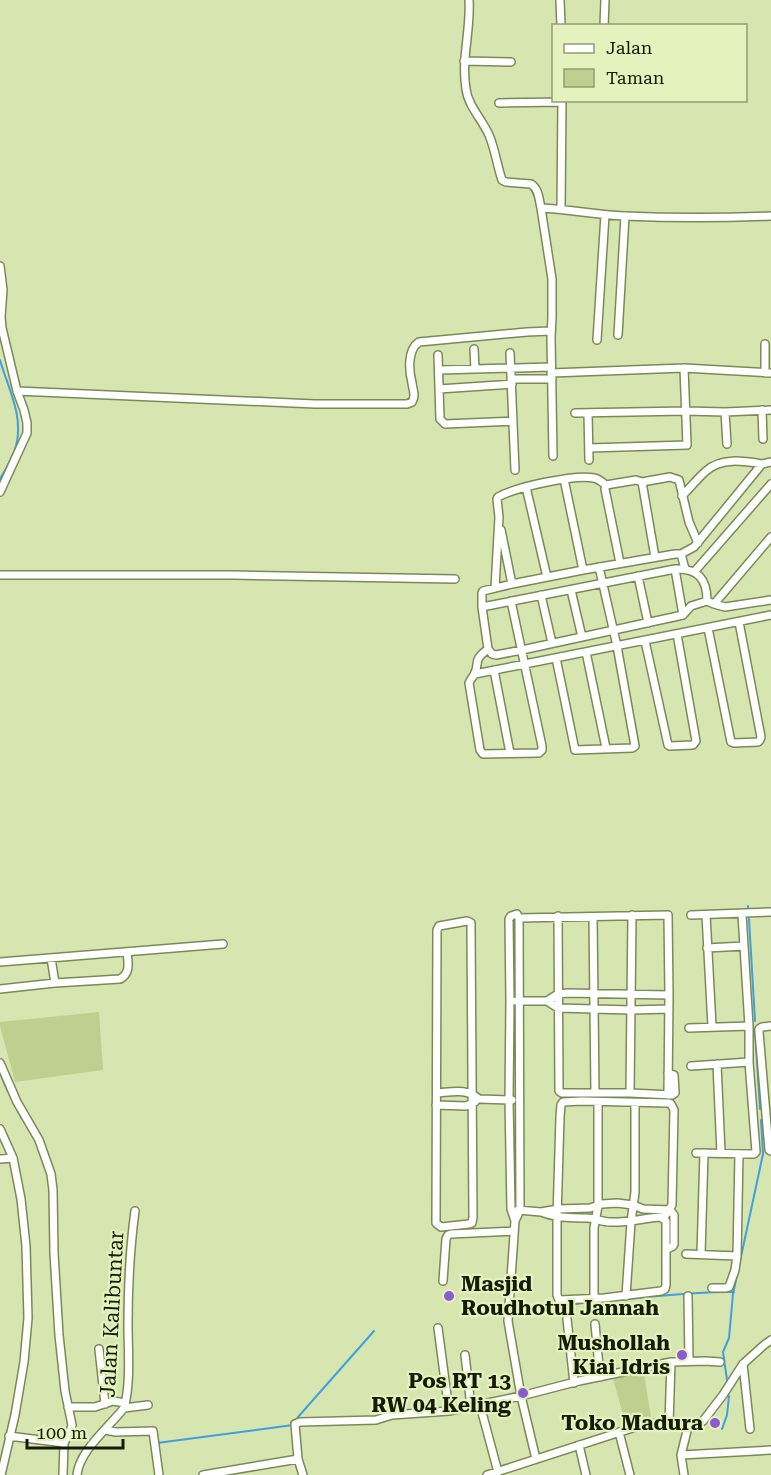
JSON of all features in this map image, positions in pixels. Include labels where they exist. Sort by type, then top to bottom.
[{"type":"street","points":[[469,0],[464,61],[468,97],[488,132],[502,180],[534,186],[541,208],[552,279],[553,456]]},
{"type":"street","points":[[560,0],[561,24]]},
{"type":"street","points":[[604,24],[605,0]]},
{"type":"street","points":[[464,61],[511,62]]},
{"type":"street","points":[[499,103],[552,101]]},
{"type":"street","points":[[561,209],[562,102]]},
{"type":"street","points":[[541,208],[625,216],[771,216]]},
{"type":"street","points":[[597,340],[605,215]]},
{"type":"street","points":[[618,335],[625,216]]},
{"type":"street","points":[[0,266],[3,290],[2,328],[24,410],[27,433],[0,492]]},
{"type":"street","points":[[19,391],[315,404],[407,404],[412,402],[415,396],[410,369],[414,345],[419,342],[551,331]]},
{"type":"street","points":[[438,370],[511,368],[551,373],[684,368],[768,373],[765,344]]},
{"type":"street","points":[[474,349],[476,369]]},
{"type":"street","points":[[510,353],[515,470]]},
{"type":"street","points":[[438,355],[440,419],[446,424],[513,421]]},
{"type":"street","points":[[589,448],[687,446],[684,368]]},
{"type":"street","points":[[439,389],[512,382],[551,373]]},
{"type":"street","points":[[762,410],[763,439]]},
{"type":"street","points":[[575,413],[771,410]]},
{"type":"street","points":[[725,412],[727,444]]},
{"type":"street","points":[[588,413],[589,460]]},
{"type":"street","points":[[682,496],[707,469],[714,466],[730,461],[762,464],[771,462]]},
{"type":"street","points":[[762,464],[691,550],[681,554],[583,570],[495,588],[482,592],[482,607],[488,649],[496,655],[683,615],[691,606],[710,603],[725,607],[771,600]]},
{"type":"street","points":[[512,584],[496,499],[498,496],[526,487],[564,479],[592,477],[606,485],[636,480],[642,482],[676,478],[679,480],[692,532],[698,543]]},
{"type":"street","points":[[564,479],[583,570]]},
{"type":"street","points":[[642,482],[655,557]]},
{"type":"street","points":[[695,571],[771,484]]},
{"type":"street","points":[[606,485],[604,487],[620,564]]},
{"type":"street","points":[[526,487],[547,577]]},
{"type":"street","points":[[495,588],[499,517]]},
{"type":"street","points":[[710,603],[771,537]]},
{"type":"street","points":[[681,554],[685,569]]},
{"type":"street","points":[[556,658],[574,748],[578,750],[635,746],[600,567]]},
{"type":"street","points":[[482,607],[675,569],[695,571],[704,582],[710,603]]},
{"type":"street","points":[[675,569],[683,615]]},
{"type":"street","points":[[0,575],[233,575],[455,579]]},
{"type":"street","points":[[638,576],[648,623]]},
{"type":"street","points":[[571,590],[582,637]]},
{"type":"street","points":[[541,595],[552,643]]},
{"type":"street","points":[[511,601],[525,664],[542,750],[539,753],[483,754],[480,750],[469,689],[470,679],[475,674],[494,670],[525,664],[556,658],[586,652],[645,641],[739,622],[771,617]]},
{"type":"street","points":[[708,628],[731,742],[758,742],[761,737],[739,622]]},
{"type":"street","points":[[645,641],[668,745],[693,745],[696,741],[677,634]]},
{"type":"street","points":[[475,674],[477,659],[488,649]]},
{"type":"street","points":[[586,652],[606,748]]},
{"type":"street","points":[[494,670],[510,753]]},
{"type":"street","points":[[691,915],[771,912]]},
{"type":"street","points":[[515,1221],[511,1209],[509,1100],[509,919],[513,914],[518,915],[519,918],[520,1210],[515,1221],[508,1321],[521,1396],[536,1459]]},
{"type":"street","points":[[696,1153],[754,1154],[756,1152],[742,914]]},
{"type":"street","points":[[630,1093],[632,915]]},
{"type":"street","points":[[519,918],[558,916],[668,915],[668,1073],[674,1075],[674,1094],[562,1093],[559,1091],[558,916]]},
{"type":"street","points":[[706,915],[712,1026]]},
{"type":"street","points":[[593,917],[595,1093]]},
{"type":"street","points":[[467,921],[471,922],[472,1093],[476,1101],[472,1224],[441,1227],[436,1223],[436,930],[440,926],[467,921]]},
{"type":"street","points":[[0,962],[223,944]]},
{"type":"street","points":[[707,948],[744,946]]},
{"type":"street","points":[[0,989],[120,979],[124,977],[129,967],[127,952]]},
{"type":"street","points":[[51,958],[55,983]]},
{"type":"street","points":[[510,1001],[547,1001],[558,994],[669,995]]},
{"type":"street","points":[[547,1001],[558,1008],[669,1009]]},
{"type":"street","points":[[689,1028],[749,1026]]},
{"type":"street","points":[[771,1026],[759,1029],[768,1114],[769,1150],[771,1151]]},
{"type":"street","points":[[691,1066],[749,1062]]},
{"type":"street","points":[[0,1063],[17,1102],[39,1140],[51,1174],[59,1335],[71,1407],[72,1428],[64,1443],[63,1475]]},
{"type":"street","points":[[717,1064],[721,1153]]},
{"type":"street","points":[[436,1093],[466,1091],[472,1093]]},
{"type":"street","points":[[436,1105],[466,1106],[476,1101],[519,1101]]},
{"type":"street","points":[[542,1212],[557,1218],[591,1218],[611,1222],[631,1222],[660,1217],[666,1222],[665,1289],[626,1296],[560,1300],[558,1298],[557,1218],[561,1105],[566,1101],[669,1103],[674,1110],[672,1205],[663,1219]]},
{"type":"street","points":[[594,1298],[594,1228],[598,1206],[598,1102]]},
{"type":"street","points":[[626,1296],[634,1192],[635,1103]]},
{"type":"street","points":[[0,1129],[13,1158],[21,1199],[26,1246],[28,1318],[24,1362],[2,1475]]},
{"type":"street","points":[[701,1254],[704,1153]]},
{"type":"street","points":[[712,1288],[729,1287],[735,1270],[739,1154]]},
{"type":"street","points":[[0,1159],[13,1158]]},
{"type":"street","points":[[511,1209],[542,1212],[590,1208],[608,1203],[633,1205],[643,1209],[670,1210],[674,1215],[674,1244],[667,1249]]},
{"type":"street","name":"Jalan Kalibuntar","points":[[77,1475],[78,1466],[88,1449],[105,1430],[121,1403],[128,1362],[128,1292],[135,1211]]},
{"type":"street","points":[[443,1281],[448,1235],[514,1232]]},
{"type":"street","points":[[686,1254],[737,1256]]},
{"type":"street","points":[[688,1296],[689,1361]]},
{"type":"street","points":[[567,1318],[574,1383]]},
{"type":"street","points":[[595,1324],[600,1377]]},
{"type":"street","points":[[438,1328],[449,1411]]},
{"type":"street","points":[[488,1475],[648,1423],[688,1427],[703,1421],[743,1364],[771,1340]]},
{"type":"street","points":[[99,1349],[105,1404]]},
{"type":"street","points":[[465,1355],[471,1407]]},
{"type":"street","points":[[303,1475],[298,1459],[295,1424],[376,1420],[392,1415],[449,1411],[671,1362],[705,1360],[720,1362]]},
{"type":"street","points":[[669,1424],[671,1362]]},
{"type":"street","points":[[743,1364],[750,1429]]},
{"type":"street","points":[[71,1407],[89,1408],[121,1403],[148,1405]]},
{"type":"street","points":[[480,1405],[498,1472]]},
{"type":"street","points":[[684,1475],[681,1455],[688,1427]]},
{"type":"street","points":[[105,1430],[153,1431],[159,1475]]},
{"type":"street","points":[[619,1432],[630,1475]]},
{"type":"street","points":[[9,1436],[64,1443]]},
{"type":"street","points":[[579,1445],[586,1475]]},
{"type":"street","points":[[681,1455],[771,1450]]},
{"type":"street","points":[[203,1475],[298,1459]]},
{"type":"green space","points":[[99,1012],[103,1070],[15,1082],[0,1022]]},
{"type":"green space","points":[[643,1368],[652,1423],[627,1429],[612,1375]]},
{"type":"waterway","points":[[0,360],[14,402],[18,424],[15,450],[0,479]]},
{"type":"waterway","points":[[749,919],[755,1021]]},
{"type":"waterway","points":[[755,1031],[760,1109]]},
{"type":"waterway","points":[[0,1072],[22,1119]]},
{"type":"waterway","points":[[727,1380],[723,1352],[729,1338],[733,1294],[763,1154],[761,1120]]},
{"type":"waterway","points":[[615,1300],[689,1293],[734,1292]]},
{"type":"waterway","points":[[529,1312],[588,1302]]},
{"type":"waterway","points":[[296,1422],[374,1331]]},
{"type":"waterway","points":[[722,1429],[727,1415],[729,1396]]},
{"type":"waterway","points":[[157,1443],[293,1425]]},
{"type":"place","name":"Masjid Roudhotul Jannah","points":[[449,1296]]},
{"type":"place","name":"Mushollah Kiai Idris","points":[[682,1355]]},
{"type":"place","name":"Pos RT 13 RW 04 Keling","points":[[523,1393]]},
{"type":"place","name":"Toko Madura","points":[[715,1423]]}]
